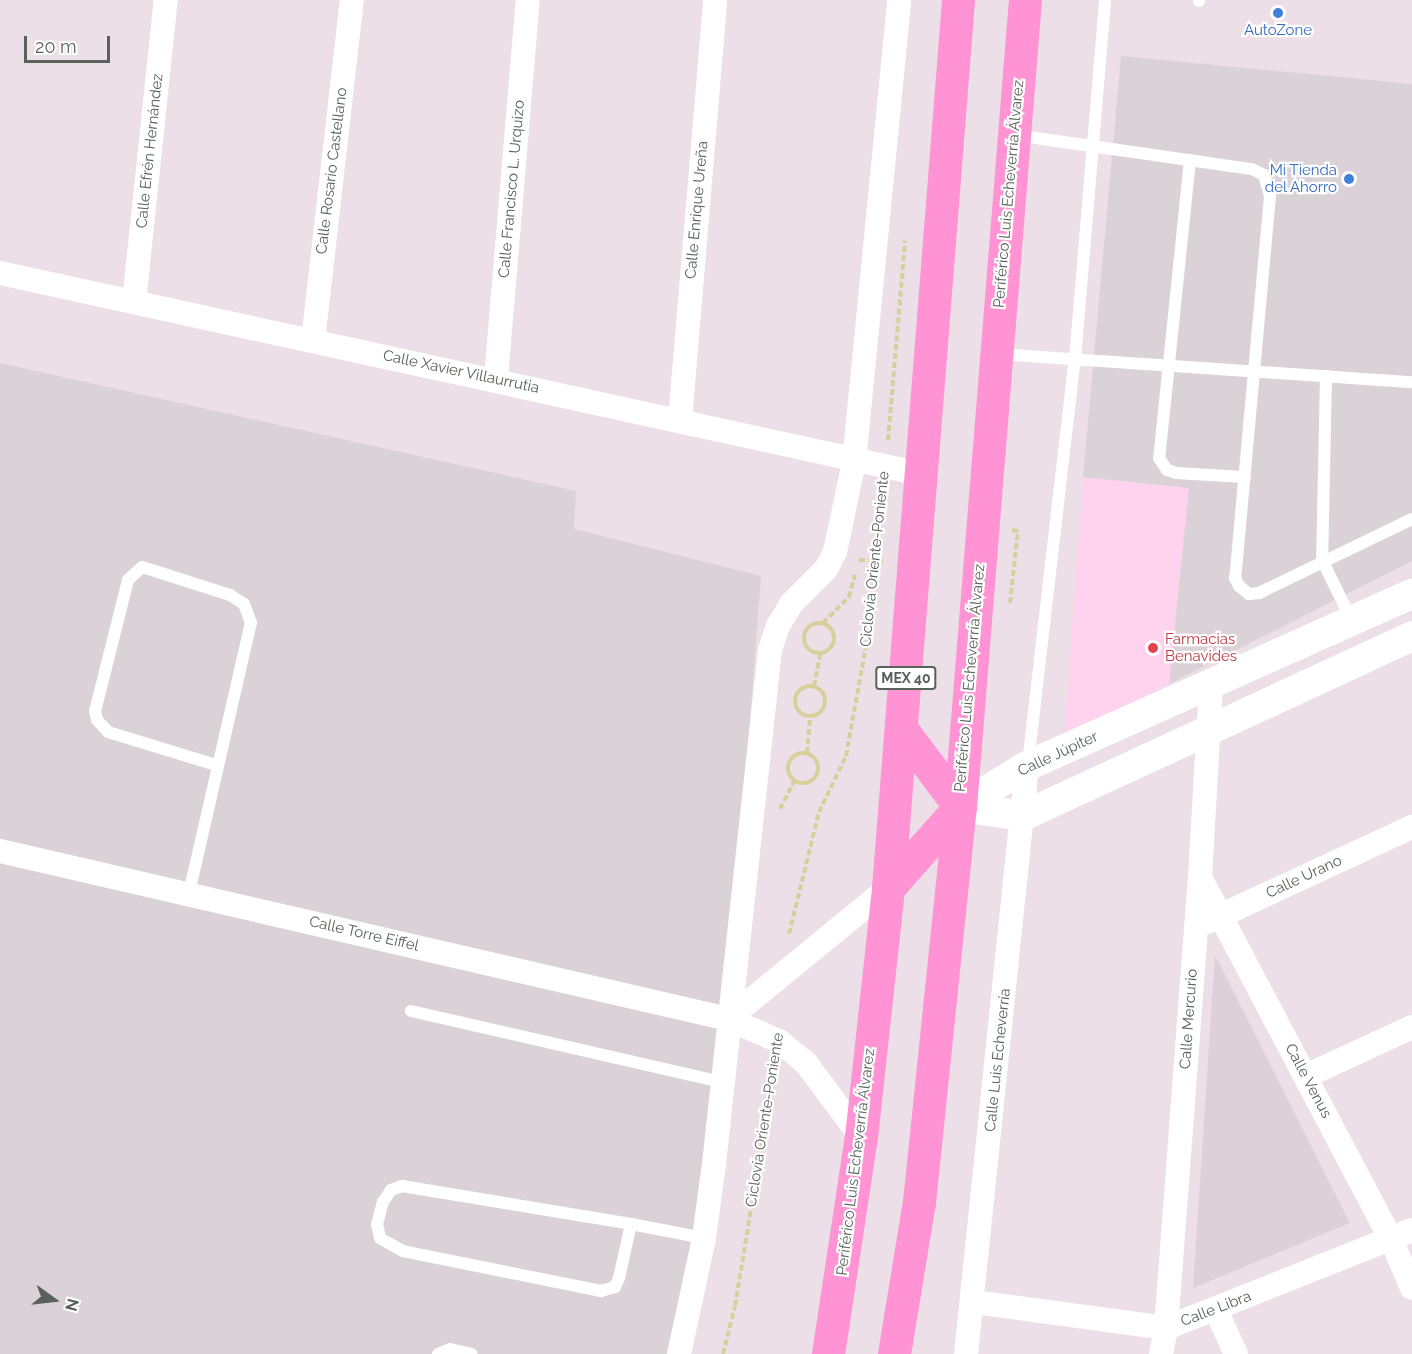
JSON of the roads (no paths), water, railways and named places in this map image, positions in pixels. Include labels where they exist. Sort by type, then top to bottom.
[{"type":"highway","name":"Periférico Luis Echeverría Álvarez","points":[[828,1354],[861,1137],[888,888],[958,0]]},
{"type":"highway","points":[[1004,0],[1021,37]]},
{"type":"highway","name":"Periférico Luis Echeverría Álvarez","points":[[894,1354],[919,1202],[960,807],[1025,0]]},
{"type":"highway","points":[[1021,37],[1035,0]]},
{"type":"highway","points":[[888,888],[960,807],[902,730]]},
{"type":"street","name":"Calle Efrén Hernández","points":[[134,302],[166,0]]},
{"type":"street","name":"Calle Rosario Castellano","points":[[313,341],[352,0]]},
{"type":"street","name":"Calle Francisco L. Urquizo","points":[[496,378],[528,0]]},
{"type":"street","name":"Calle Enrique Ureña","points":[[680,420],[715,0]]},
{"type":"street","points":[[679,1354],[704,1238],[770,650],[778,626],[792,603],[826,569],[835,552],[854,462],[899,0]]},
{"type":"street","name":"Calle Xavier Villaurrutia","points":[[0,273],[496,378],[854,462],[921,474]]},
{"type":"street","name":"Calle Júpiter","points":[[960,807],[1027,766],[1412,594]]},
{"type":"street","points":[[960,807],[1023,816],[1208,728],[1412,636]]},
{"type":"street","name":"Calle Mercurio","points":[[1161,1354],[1166,1328],[1200,877],[1211,684]]},
{"type":"street","name":"Calle Luis Echeverría","points":[[966,1354],[974,1302],[1027,766]]},
{"type":"street","name":"Calle Urano","points":[[1196,928],[1412,827]]},
{"type":"street","name":"Calle Torre Eiffel","points":[[0,851],[728,1019],[779,1041],[806,1063],[861,1137]]},
{"type":"street","name":"Calle Venus","points":[[1200,877],[1306,1076],[1402,1234],[1412,1287]]},
{"type":"street","points":[[728,1019],[888,888]]},
{"type":"street","points":[[1306,1076],[1412,1027]]},
{"type":"street","name":"Calle Libra","points":[[974,1302],[1166,1328],[1402,1234]]},
{"type":"street","points":[[1216,1310],[1236,1354]]},
{"type":"lane","points":[[1027,766],[1076,359],[1105,0]]},
{"type":"lane","points":[[1013,135],[1190,159],[1252,169],[1264,175],[1268,185],[1256,372],[1235,578],[1239,586],[1249,594],[1259,593],[1322,560],[1412,519]]},
{"type":"lane","points":[[1190,159],[1161,465],[1176,473],[1245,477]]},
{"type":"lane","points":[[996,354],[1412,382]]},
{"type":"lane","points":[[1326,376],[1322,560],[1352,621]]},
{"type":"lane","points":[[189,893],[216,765],[251,623],[248,612],[230,595],[142,567],[128,580],[95,711],[97,720],[108,732],[216,765]]},
{"type":"lane","points":[[411,1011],[722,1082]]},
{"type":"lane","points":[[630,1224],[619,1278],[615,1287],[601,1291],[403,1251],[380,1238],[377,1224],[383,1202],[391,1190],[402,1186],[630,1224],[704,1238]]},
{"type":"lane","points":[[438,1354],[450,1349],[471,1354]]},
{"type":"place","name":"AutoZone","points":[[1278,13]]},
{"type":"place","name":"Mi Tienda del Ahorro","points":[[1349,179]]},
{"type":"place","name":"Farmacias Benavides","points":[[1153,648]]}]
